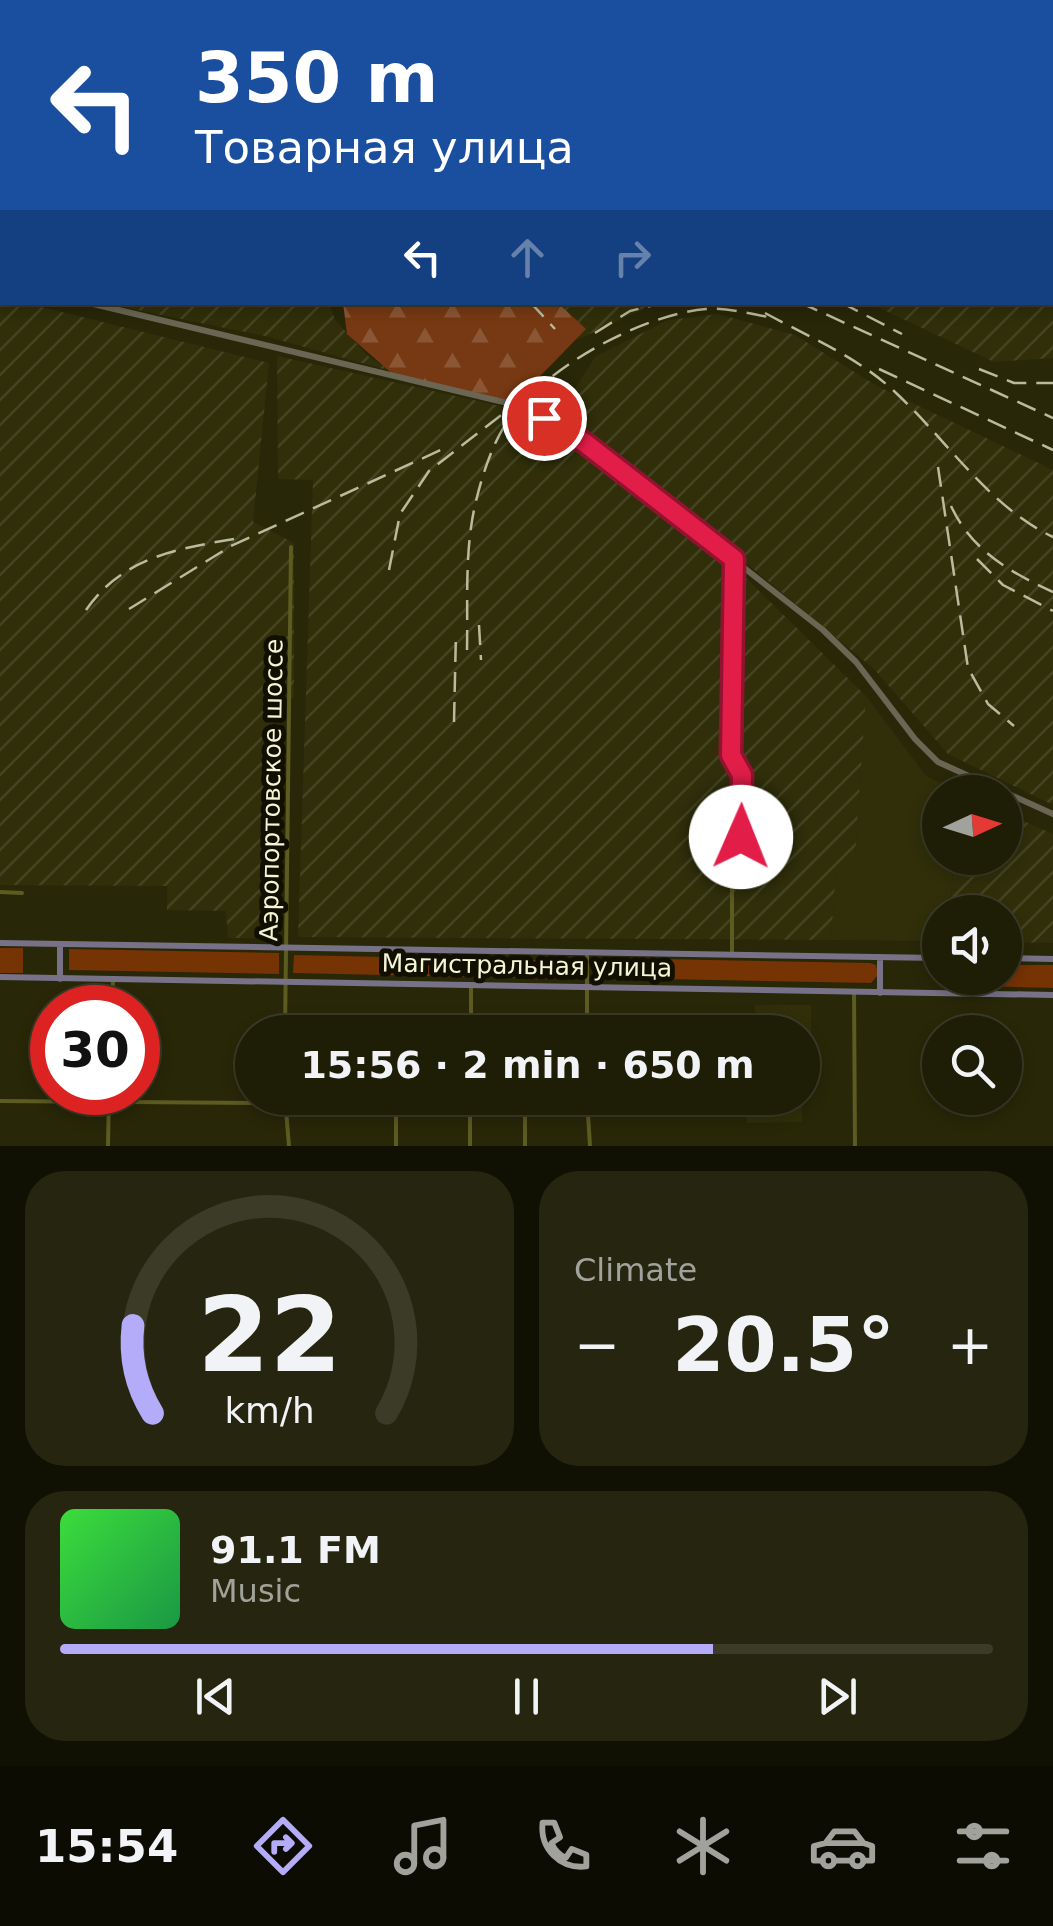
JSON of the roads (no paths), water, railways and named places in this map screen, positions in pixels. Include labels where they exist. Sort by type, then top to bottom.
[{"type":"main road","name":"Магистральная улица","points":[[0,943],[922,958]]},
{"type":"main road","points":[[60,945],[60,979]]},
{"type":"main road","points":[[880,957],[880,992]]},
{"type":"main road","points":[[1022,958],[1053,959]]},
{"type":"main road","name":"Магистральная улица","points":[[0,977],[1053,996]]},
{"type":"street","points":[[98,305],[520,406],[568,430],[734,559],[856,662],[915,739],[938,762],[1053,814]]},
{"type":"street","name":"Аэропортовское шоссе","points":[[286,1015],[291,547]]},
{"type":"street","points":[[732,955],[732,888],[740,868],[742,775],[731,755],[734,559]]},
{"type":"street","points":[[0,892],[22,893]]},
{"type":"street","points":[[587,953],[587,1015]]},
{"type":"street","points":[[114,979],[114,985]]},
{"type":"street","points":[[471,984],[471,1015]]},
{"type":"street","points":[[854,992],[854,1146]]},
{"type":"street","points":[[0,1100],[30,1101]]},
{"type":"street","points":[[160,1101],[235,1101]]},
{"type":"street","points":[[108,1146],[109,1115]]},
{"type":"street","points":[[286,1115],[289,1146]]},
{"type":"street","points":[[396,1115],[396,1146]]},
{"type":"street","points":[[470,1115],[470,1146]]},
{"type":"street","points":[[525,1115],[525,1146]]},
{"type":"street","points":[[588,1115],[590,1146]]},
{"type":"railway","points":[[533,305],[555,329]]},
{"type":"railway","points":[[595,333],[630,311],[654,305]]},
{"type":"railway","points":[[806,305],[1053,418]]},
{"type":"railway","points":[[846,305],[902,334]]},
{"type":"railway","points":[[467,650],[467,573],[473,516],[492,451],[505,425],[522,404],[567,365],[652,322],[706,309],[775,318]]},
{"type":"railway","points":[[765,313],[833,348],[881,380],[988,490],[1053,537]]},
{"type":"railway","points":[[879,369],[1053,450]]},
{"type":"railway","points":[[979,369],[1014,383],[1053,383]]},
{"type":"railway","points":[[389,570],[400,514],[429,471],[509,409]]},
{"type":"railway","points":[[129,609],[231,546],[445,448]]},
{"type":"railway","points":[[938,467],[968,668],[988,704],[1014,726]]},
{"type":"railway","points":[[951,506],[981,548],[1053,592]]},
{"type":"railway","points":[[86,610],[100,592],[133,567],[171,552],[234,539]]},
{"type":"railway","points":[[977,559],[1003,585],[1053,611]]},
{"type":"railway","points":[[479,625],[481,660]]},
{"type":"railway","points":[[454,722],[456,632]]}]
